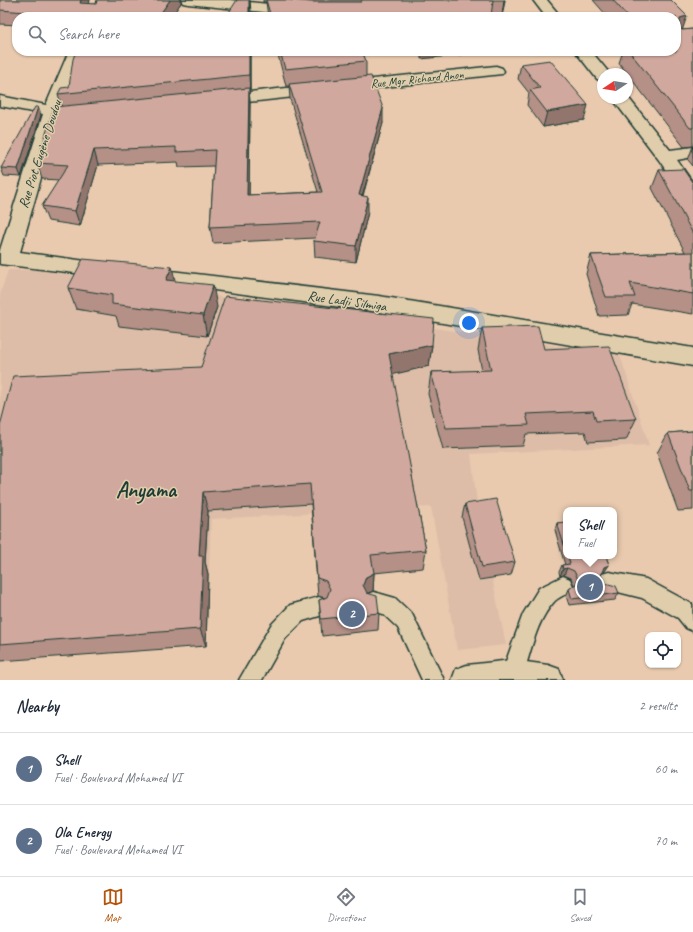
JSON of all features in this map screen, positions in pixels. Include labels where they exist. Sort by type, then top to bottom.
[{"type":"street","points":[[188,0],[305,12]]},
{"type":"street","points":[[540,0],[550,12]]},
{"type":"street","name":"Rue Piot Eugène Doudou","points":[[4,257],[56,115],[75,56]]},
{"type":"street","points":[[587,56],[597,68]]},
{"type":"street","name":"Rue Mgr Richard Anon","points":[[202,102],[496,71]]},
{"type":"street","points":[[0,101],[56,115]]},
{"type":"street","points":[[625,104],[665,156],[693,196]]},
{"type":"street","points":[[665,156],[693,152]]},
{"type":"street","name":"Rue Ladji Silmiga","points":[[4,257],[379,304],[693,357]]},
{"type":"street","points":[[467,680],[512,675],[548,680]]},
{"type":"lane","points":[[609,581],[646,589],[685,611],[693,621]]},
{"type":"lane","points":[[512,675],[530,621],[546,595],[563,586]]},
{"type":"lane","points":[[374,602],[388,605],[405,621],[433,680]]},
{"type":"lane","points":[[250,680],[278,632],[297,612],[319,607]]},
{"type":"shaded area","points":[[8,270],[37,270],[620,355],[649,445],[471,454],[477,503],[506,645],[457,650],[431,507],[211,519],[206,646],[0,661],[0,294]]},
{"type":"building","points":[[0,0],[81,0],[80,3],[96,4],[97,0],[170,0],[162,12],[26,12],[0,10]]},
{"type":"building","points":[[237,0],[249,0],[249,12],[229,12]]},
{"type":"building","points":[[266,0],[361,2],[362,0],[493,0],[492,12],[270,12]]},
{"type":"building","points":[[613,0],[671,0],[687,16],[681,18],[681,12],[624,12]]},
{"type":"building","points":[[681,29],[693,29],[693,128],[690,128],[633,56],[681,56]]},
{"type":"building","points":[[74,56],[249,56],[249,75],[58,94],[61,88],[69,87]]},
{"type":"building","points":[[281,56],[364,56],[366,61],[285,69]]},
{"type":"building","points":[[550,60],[588,105],[547,112],[530,90],[540,88],[521,64]]},
{"type":"building","points":[[371,76],[383,108],[359,195],[368,197],[356,246],[314,241],[320,222],[210,227],[215,150],[176,152],[176,147],[94,150],[75,211],[42,206],[68,165],[37,163],[54,107],[249,88],[247,195],[322,192],[289,84]]},
{"type":"building","points":[[35,107],[38,107],[18,169],[1,168]]},
{"type":"building","points":[[683,169],[693,183],[693,234],[659,170]]},
{"type":"building","points":[[693,252],[693,294],[630,283],[635,297],[606,297],[591,255]]},
{"type":"building","points":[[83,259],[172,267],[166,280],[213,285],[203,315],[112,304],[112,295],[68,288]]},
{"type":"building","points":[[225,296],[434,319],[432,345],[389,354],[426,550],[371,555],[374,573],[366,577],[363,585],[367,593],[377,596],[379,613],[321,619],[319,600],[327,597],[330,589],[326,581],[317,578],[310,484],[203,492],[199,556],[203,556],[200,629],[0,644],[0,426],[13,376],[201,367]]},
{"type":"building","points":[[538,326],[544,349],[609,346],[636,419],[596,421],[593,411],[526,414],[529,425],[446,428],[431,372],[491,370],[482,328]]},
{"type":"building","points":[[693,431],[693,491],[690,491],[668,433]]},
{"type":"building","points":[[496,499],[515,562],[482,567],[465,504]]},
{"type":"building","points":[[563,522],[563,542],[557,523]]},
{"type":"building","points":[[569,559],[607,559],[609,565],[604,567],[601,575],[605,583],[616,586],[619,593],[572,599],[569,589],[576,584],[578,579],[574,571],[567,568],[563,569],[562,565],[570,564]]},
{"type":"place","name":"Shell","points":[[590,587]]},
{"type":"place","name":"Ola Energy","points":[[352,614]]},
{"type":"district","name":"Anyama","points":[[146,490]]}]
